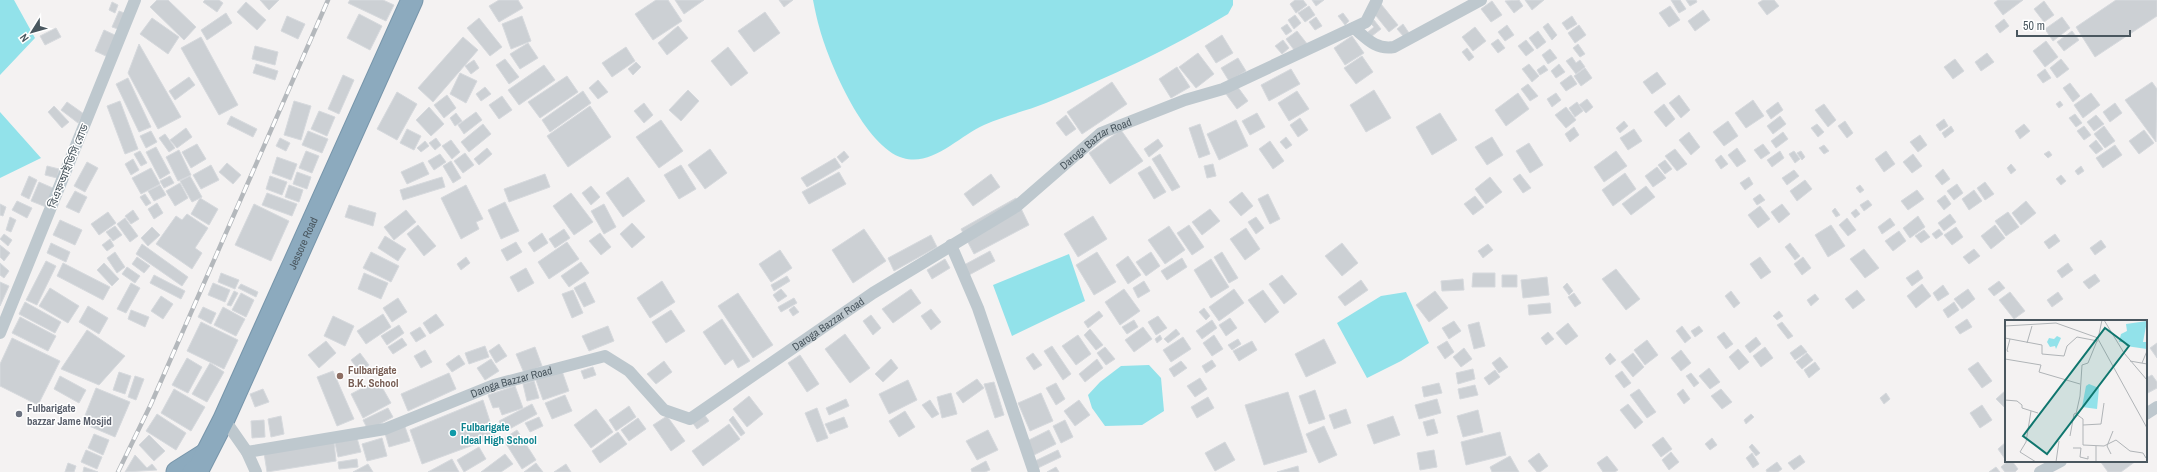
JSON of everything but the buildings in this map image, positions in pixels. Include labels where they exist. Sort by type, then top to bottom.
[{"type":"highway","name":"Jessore Road","points":[[193,472],[199,468],[208,453],[412,0]]},
{"type":"highway","points":[[177,472],[208,453]]},
{"type":"street","name":"বিএফআইডিসি রোড","points":[[0,333],[135,0]]},
{"type":"street","name":"Daroga Bazzar Road","points":[[247,452],[385,429],[494,385],[606,356],[629,371],[664,410],[690,419],[873,293],[1016,206],[1101,133],[1185,100],[1223,89],[1354,28],[1366,22],[1377,0]]},
{"type":"street","points":[[1354,28],[1371,43],[1384,49],[1394,47],[1481,0]]},
{"type":"street","points":[[951,245],[978,308],[1034,472]]},
{"type":"street","points":[[2147,413],[2157,408]]},
{"type":"street","points":[[224,418],[247,452],[256,472]]},
{"type":"street","points":[[2040,472],[2059,462]]},
{"type":"water","points":[[0,0],[14,0],[35,38],[0,75]]},
{"type":"water","points":[[813,0],[1233,0],[1233,5],[1228,14],[1139,62],[1046,103],[984,125],[935,154],[914,160],[903,158],[889,151],[875,138],[851,103],[825,45]]},
{"type":"water","points":[[0,112],[41,158],[0,178]]},
{"type":"water","points":[[1069,254],[1085,301],[1012,336],[993,285]]},
{"type":"water","points":[[1406,292],[1429,343],[1401,361],[1367,378],[1337,323],[1381,296]]},
{"type":"water","points":[[1149,365],[1161,378],[1164,411],[1142,425],[1105,426],[1092,408],[1088,395],[1100,382],[1121,366]]},
{"type":"railway","points":[[118,472],[151,404],[328,0]]},
{"type":"place","name":"Fulbarigate B.K. School","points":[[340,376]]},
{"type":"place","name":"Fulbarigate bazzar Jame Mosjid","points":[[19,414]]},
{"type":"place","name":"Fulbarigate Ideal High School","points":[[453,433]]}]
